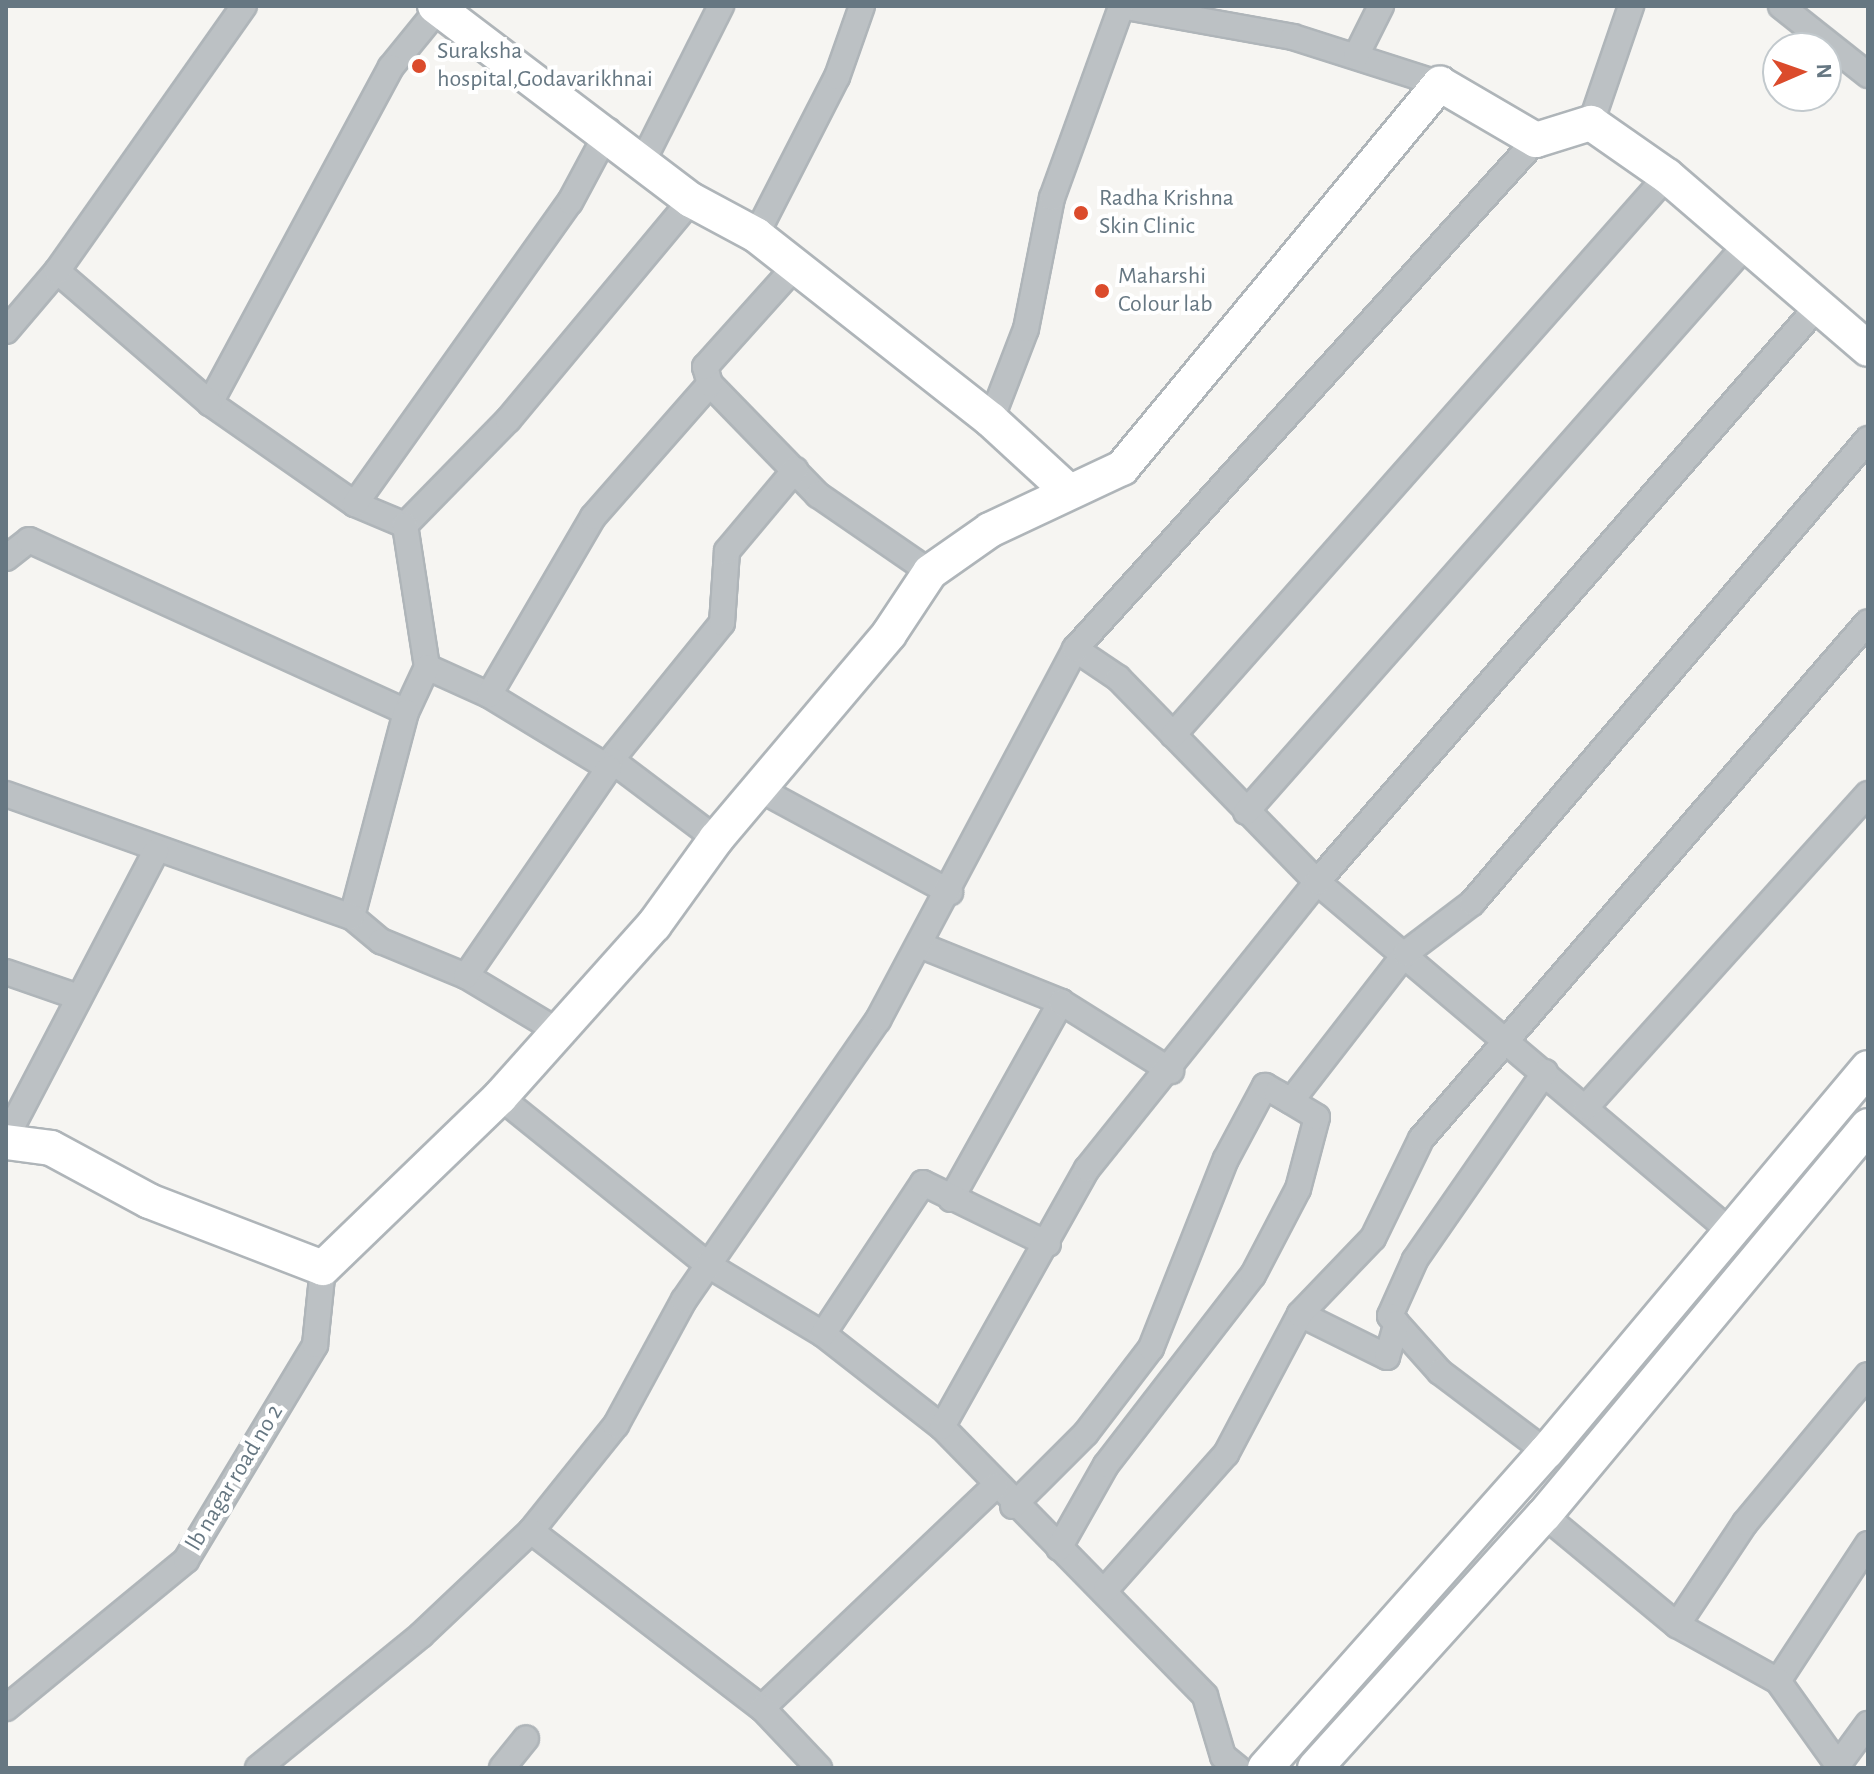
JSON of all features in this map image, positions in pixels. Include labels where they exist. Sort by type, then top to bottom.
[{"type":"street","points":[[6,331],[15,300],[57,271],[244,6]]},
{"type":"street","points":[[643,161],[721,6]]},
{"type":"street","points":[[756,235],[837,77],[862,6]]},
{"type":"street","points":[[991,420],[1026,329],[1052,198],[1121,6],[1356,56],[1440,84],[1536,140]]},
{"type":"street","points":[[1356,56],[1381,6]]},
{"type":"street","points":[[1591,123],[1631,6]]},
{"type":"street","points":[[1781,6],[1808,15],[1868,75]]},
{"type":"street","points":[[210,403],[391,67],[437,7],[608,131],[691,200],[756,235],[792,270],[991,420],[1067,490]]},
{"type":"street","points":[[156,851],[78,997],[59,1044],[13,1099],[6,1140],[51,1148],[149,1201],[323,1268],[500,1097],[556,1030],[654,925],[716,839],[761,790],[889,634],[930,572],[1067,490],[1122,468],[1440,84]]},
{"type":"street","points":[[258,1768],[421,1635],[531,1531],[616,1425],[708,1265],[922,946],[1075,649],[1536,140],[1591,123]]},
{"type":"street","points":[[1591,123],[1667,176],[1868,349]]},
{"type":"street","points":[[355,504],[570,202],[608,131]]},
{"type":"street","points":[[1173,735],[1667,176]]},
{"type":"street","points":[[405,525],[508,420],[691,200]]},
{"type":"street","points":[[1246,812],[1747,244]]},
{"type":"street","points":[[792,270],[705,367],[710,384],[818,495],[930,572]]},
{"type":"street","points":[[57,271],[210,403],[355,504],[405,525]]},
{"type":"street","points":[[942,1427],[1048,1244],[1087,1169],[1171,1071],[1317,882],[1818,306]]},
{"type":"street","points":[[489,695],[593,517],[710,384]]},
{"type":"street","points":[[1291,1101],[1406,953],[1472,903],[1868,439]]},
{"type":"street","points":[[466,976],[610,764],[722,623],[727,551],[795,470]]},
{"type":"street","points":[[352,917],[406,712],[427,667],[405,525]]},
{"type":"street","points":[[6,558],[29,540],[406,712]]},
{"type":"street","points":[[1106,1589],[1226,1454],[1300,1314],[1373,1238],[1421,1139],[1868,622]]},
{"type":"street","points":[[1075,649],[1118,678],[1317,882],[1406,953],[1730,1231]]},
{"type":"street","points":[[427,667],[489,695],[610,764],[716,839]]},
{"type":"street","points":[[761,790],[950,892]]},
{"type":"street","points":[[6,794],[156,851],[352,917],[381,941],[466,976],[556,1030]]},
{"type":"street","points":[[1586,1107],[1868,794]]},
{"type":"street","points":[[922,946],[1061,1002],[1171,1071]]},
{"type":"street","points":[[6,972],[78,997]]},
{"type":"street","points":[[951,1199],[1061,1002]]},
{"type":"street","points":[[1265,1768],[1546,1452],[1868,1068]]},
{"type":"street","points":[[1545,1072],[1415,1260],[1390,1316],[1440,1372],[1546,1452]]},
{"type":"street","points":[[1013,1506],[1086,1433],[1151,1348],[1226,1159],[1265,1086],[1317,1117],[1298,1189],[1253,1275],[1184,1373],[1106,1465],[1059,1548]]},
{"type":"street","points":[[500,1097],[708,1265],[823,1334],[942,1427],[1013,1506],[1106,1589],[1205,1696],[1223,1756],[1238,1768]]},
{"type":"street","points":[[1315,1768],[1544,1515],[1868,1126]]},
{"type":"street","points":[[823,1334],[923,1183],[1048,1244]]},
{"type":"street","name":"lb nagar road no 2","points":[[6,1708],[186,1560],[315,1345],[323,1268]]},
{"type":"street","points":[[1300,1314],[1387,1357],[1397,1323]]},
{"type":"street","points":[[1677,1625],[1745,1523],[1868,1375]]},
{"type":"street","points":[[762,1708],[995,1486]]},
{"type":"street","points":[[1544,1515],[1677,1625],[1778,1681],[1839,1767],[1868,1724]]},
{"type":"street","points":[[531,1531],[762,1708],[819,1768]]},
{"type":"street","points":[[1778,1681],[1868,1544]]},
{"type":"street","points":[[502,1768],[526,1738]]},
{"type":"place","name":"Suraksha hospital,Godavarikhnai","points":[[419,66]]},
{"type":"place","name":"Radha Krishna Skin Clinic","points":[[1081,213]]},
{"type":"place","name":"Maharshi Colour lab","points":[[1102,291]]}]
